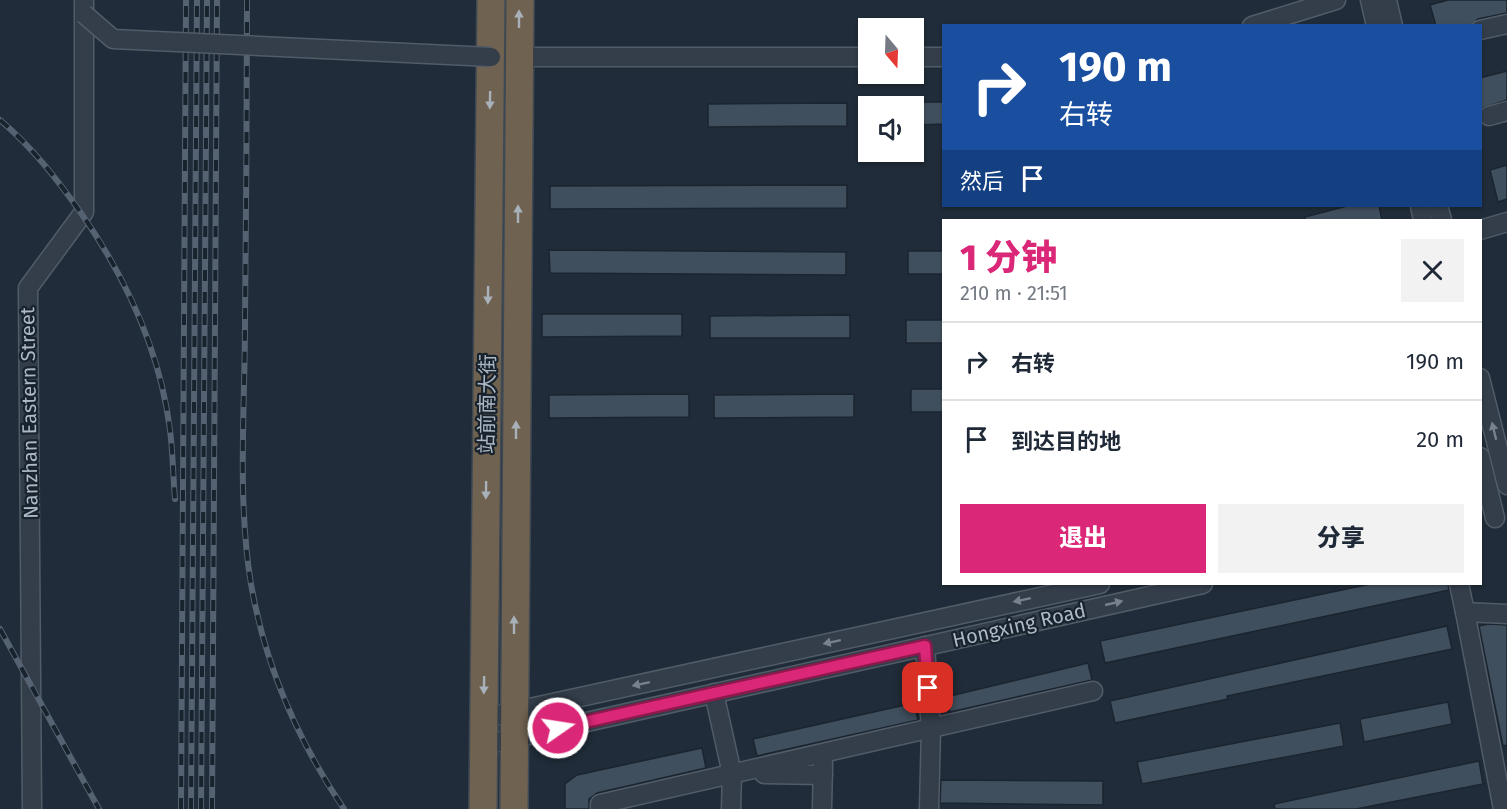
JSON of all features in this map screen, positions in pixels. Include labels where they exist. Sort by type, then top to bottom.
[{"type":"highway","name":"站前南大街","points":[[483,809],[491,0]]},
{"type":"highway","name":"站前南大街","points":[[514,809],[519,0]]},
{"type":"street","points":[[1258,24],[1336,0]]},
{"type":"street","points":[[1370,0],[1376,24]]},
{"type":"street","points":[[1387,0],[1393,24]]},
{"type":"street","points":[[84,7],[113,39],[491,57]]},
{"type":"street","name":"Nanzhan Eastern Street","points":[[32,809],[28,288],[84,212],[84,7]]},
{"type":"street","points":[[1482,30],[1507,24]]},
{"type":"street","points":[[519,57],[858,57]]},
{"type":"street","points":[[924,57],[942,57]]},
{"type":"street","points":[[1489,116],[1507,111]]},
{"type":"street","points":[[1482,229],[1507,222]]},
{"type":"street","points":[[1482,386],[1507,485]]},
{"type":"street","points":[[1482,463],[1493,497],[1494,518]]},
{"type":"street","name":"Hongxing Road","points":[[484,745],[514,725],[1096,585]]},
{"type":"street","name":"Hongxing Road","points":[[484,718],[514,725],[714,693],[1199,585]]},
{"type":"street","points":[[1459,585],[1503,809]]},
{"type":"street","points":[[1466,612],[1507,614]]},
{"type":"street","points":[[925,646],[931,729],[928,809]]},
{"type":"street","points":[[600,809],[600,804],[1093,691]]},
{"type":"street","points":[[714,693],[732,774],[731,809]]},
{"type":"street","points":[[822,809],[823,754]]},
{"type":"street","points":[[732,774],[823,775]]},
{"type":"building","points":[[1448,0],[1507,0],[1507,13],[1478,19],[1472,24],[1435,24],[1430,5]]},
{"type":"building","points":[[1507,71],[1507,100],[1482,108],[1482,77]]},
{"type":"building","points":[[924,102],[942,102],[942,124],[924,125]]},
{"type":"building","points":[[847,103],[847,126],[708,127],[708,104]]},
{"type":"building","points":[[1507,165],[1507,199],[1498,202],[1490,170]]},
{"type":"building","points":[[847,185],[847,208],[550,209],[550,186]]},
{"type":"building","points":[[1343,207],[1379,207],[1382,219],[1305,219],[1305,217]]},
{"type":"building","points":[[549,250],[846,252],[846,275],[550,273]]},
{"type":"building","points":[[908,251],[942,251],[942,274],[908,274]]},
{"type":"building","points":[[542,314],[682,314],[682,336],[542,337]]},
{"type":"building","points":[[850,315],[850,338],[710,338],[710,316]]},
{"type":"building","points":[[906,320],[942,320],[942,343],[906,343]]},
{"type":"building","points":[[911,389],[942,389],[942,412],[911,412]]},
{"type":"building","points":[[689,394],[689,417],[549,418],[549,395]]},
{"type":"building","points":[[854,394],[854,417],[714,418],[714,395]]},
{"type":"building","points":[[1365,585],[1448,585],[1449,590],[1105,663],[1100,641]]},
{"type":"building","points":[[1507,625],[1507,745],[1503,746],[1479,626]]},
{"type":"building","points":[[1447,626],[1452,649],[1227,696],[1228,699],[1115,723],[1110,701]]},
{"type":"building","points":[[1088,663],[1092,680],[950,712],[946,697]]},
{"type":"building","points":[[1448,702],[1452,724],[1364,742],[1360,719]]},
{"type":"building","points":[[914,703],[918,720],[757,756],[753,739]]},
{"type":"building","points":[[1340,723],[1344,746],[1142,784],[1137,762]]},
{"type":"building","points":[[702,748],[706,768],[597,793],[589,799],[589,809],[565,809],[565,784],[577,775]]},
{"type":"building","points":[[1479,761],[1483,784],[1356,809],[1275,809],[1274,804]]},
{"type":"building","points":[[941,780],[1103,781],[1103,805],[940,803]]},
{"type":"railway","points":[[181,809],[186,0]]},
{"type":"railway","points":[[191,809],[197,0]]},
{"type":"railway","points":[[201,809],[207,0]]},
{"type":"railway","points":[[212,809],[217,0]]},
{"type":"railway","points":[[247,0],[243,453],[247,552],[257,614],[274,673],[312,757],[344,809]]},
{"type":"railway","points":[[0,120],[44,164],[81,213],[112,263],[139,316],[158,371],[165,400],[171,439],[175,499]]},
{"type":"railway","points":[[0,629],[99,809]]},
{"type":"route","points":[[558,728],[925,646],[928,688]]}]
